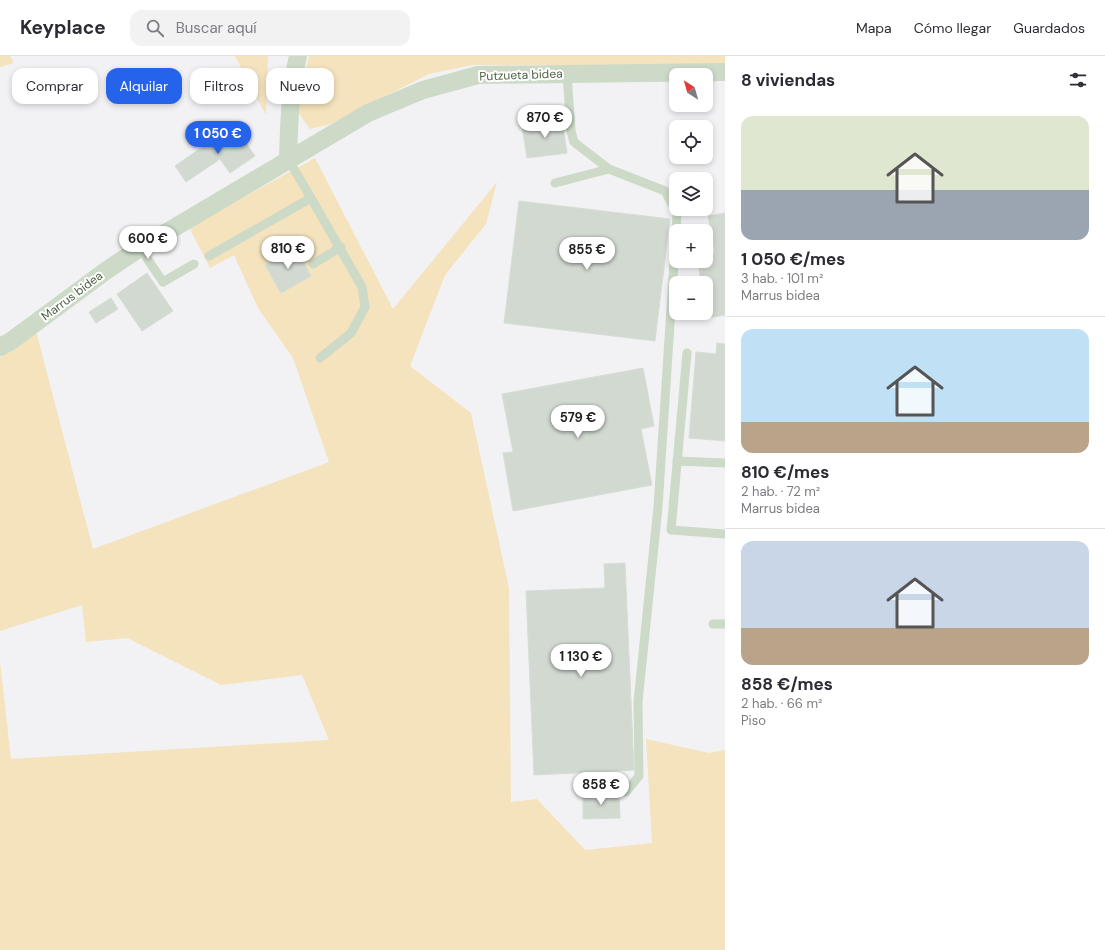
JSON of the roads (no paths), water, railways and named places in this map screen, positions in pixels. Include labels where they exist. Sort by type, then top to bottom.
[{"type":"street","points":[[288,159],[289,122],[294,72],[298,56]]},
{"type":"street","name":"Putzueta bidea","points":[[288,159],[368,113],[423,90],[478,75],[725,72]]},
{"type":"street","points":[[289,122],[302,136],[313,138],[331,134]]},
{"type":"street","name":"Marrus bidea","points":[[0,347],[24,332],[106,270],[288,159]]},
{"type":"lane","points":[[567,74],[571,131],[574,142],[609,169],[665,191],[677,213],[676,224]]},
{"type":"lane","points":[[288,159],[341,247],[362,286],[365,307],[351,333],[320,358]]},
{"type":"lane","points":[[555,183],[609,169]]},
{"type":"lane","points":[[208,256],[311,198]]},
{"type":"lane","points":[[312,264],[341,247]]},
{"type":"lane","points":[[140,248],[163,282],[194,264]]},
{"type":"lane","points":[[626,792],[639,776],[638,702],[658,506],[674,268]]},
{"type":"lane","points":[[686,353],[672,530],[725,534]]},
{"type":"lane","points":[[677,461],[725,463]]},
{"type":"lane","points":[[713,624],[725,624]]}]
